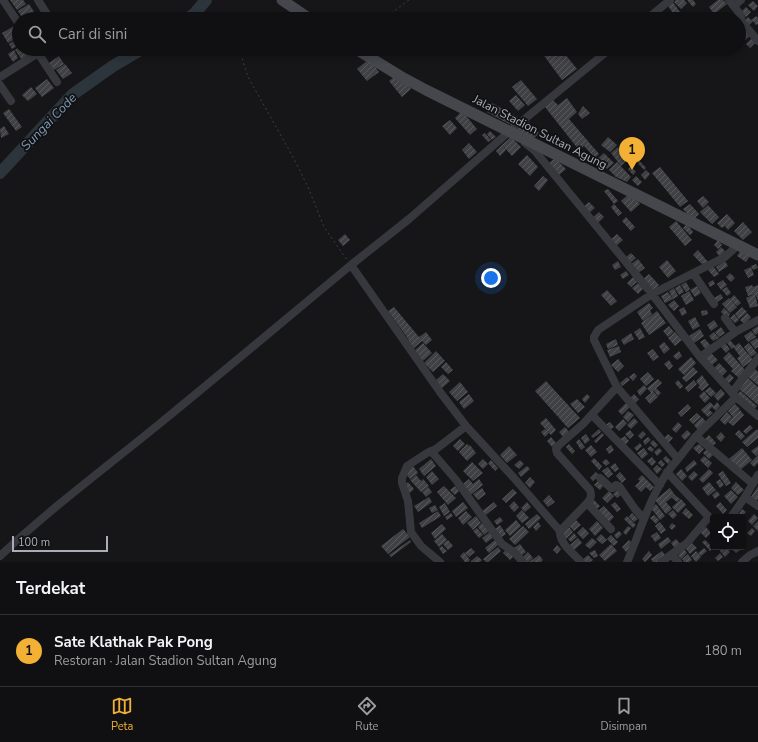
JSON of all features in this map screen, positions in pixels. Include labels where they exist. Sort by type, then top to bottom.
[{"type":"main road","points":[[282,0],[300,12]]},
{"type":"main road","name":"Jalan Stadion Sultan Agung","points":[[367,56],[400,76],[758,255]]},
{"type":"street","points":[[3,0],[12,14]]},
{"type":"street","points":[[38,0],[46,12]]},
{"type":"street","points":[[655,12],[670,0]]},
{"type":"street","points":[[739,12],[732,3],[741,0]]},
{"type":"street","points":[[746,27],[758,41]]},
{"type":"street","points":[[0,77],[30,56]]},
{"type":"street","points":[[40,56],[57,82]]},
{"type":"street","points":[[0,556],[23,534],[87,480],[157,425],[409,219],[513,133],[602,56]]},
{"type":"street","points":[[2,91],[11,101]]},
{"type":"street","points":[[513,133],[535,151],[652,294],[700,357],[734,395],[758,416]]},
{"type":"street","points":[[678,459],[617,387],[594,340],[594,337],[598,330],[652,294],[725,257],[738,245]]},
{"type":"street","points":[[351,265],[440,392],[466,426],[560,531],[562,541],[581,562]]},
{"type":"street","points":[[693,273],[714,304]]},
{"type":"street","points":[[725,318],[735,332]]},
{"type":"street","points":[[700,357],[735,332],[758,320]]},
{"type":"street","points":[[627,562],[644,519],[667,472],[696,436],[734,395],[758,358]]},
{"type":"street","points":[[560,531],[591,499],[592,494],[557,453],[556,449],[584,424],[617,387]]},
{"type":"street","points":[[592,415],[660,485]]},
{"type":"street","points":[[440,562],[421,546],[411,532],[408,501],[402,483],[402,478],[407,466],[466,426]]},
{"type":"street","points":[[696,436],[753,484]]},
{"type":"street","points":[[431,451],[456,480],[502,544],[514,552],[523,562]]},
{"type":"street","points":[[667,472],[710,518]]},
{"type":"street","points":[[733,514],[758,475]]},
{"type":"street","points":[[600,478],[611,488],[616,485],[619,486],[644,519]]},
{"type":"street","points":[[745,497],[758,506]]},
{"type":"street","points":[[587,503],[611,529]]},
{"type":"street","points":[[661,562],[687,543],[710,520]]},
{"type":"street","points":[[742,562],[750,555],[755,554],[758,551]]},
{"type":"street","points":[[672,555],[678,562]]},
{"type":"path","points":[[393,12],[409,0]]},
{"type":"path","points":[[241,56],[248,77],[293,157],[308,187],[324,227],[351,265]]},
{"type":"building","points":[[10,0],[23,0],[26,4],[17,10]]},
{"type":"building","points":[[676,0],[684,0],[687,3],[681,9],[674,2]]},
{"type":"building","points":[[687,0],[693,0],[696,4],[693,7]]},
{"type":"building","points":[[718,0],[723,0],[727,4],[717,12],[713,12],[709,7]]},
{"type":"building","points":[[672,1],[680,12],[672,12],[668,6]]},
{"type":"building","points":[[753,1],[758,6],[754,11],[748,5]]},
{"type":"building","points":[[29,4],[34,12],[19,12]]},
{"type":"building","points":[[746,7],[751,12],[746,17],[746,12],[741,12]]},
{"type":"building","points":[[756,16],[758,18],[758,24],[756,25],[753,21],[748,26],[746,24],[746,19],[748,17],[751,20]]},
{"type":"building","points":[[12,27],[12,41],[8,43],[2,33]]},
{"type":"building","points":[[746,28],[751,35],[746,39]]},
{"type":"building","points":[[752,38],[756,42],[750,48],[746,44]]},
{"type":"building","points":[[12,42],[12,49],[9,44]]},
{"type":"building","points":[[12,51],[12,56],[17,56],[18,58],[13,62],[8,54]]},
{"type":"building","points":[[19,56],[28,56],[22,60]]},
{"type":"building","points":[[59,56],[64,64],[54,70],[49,63]]},
{"type":"building","points":[[544,56],[567,56],[577,69],[562,80]]},
{"type":"building","points":[[369,59],[379,72],[367,81],[357,69]]},
{"type":"building","points":[[65,64],[72,73],[63,79],[56,70]]},
{"type":"building","points":[[394,77],[409,86],[411,89],[402,97],[389,81]]},
{"type":"building","points":[[47,79],[54,88],[42,97],[35,88]]},
{"type":"building","points":[[521,80],[537,99],[528,106],[512,87]]},
{"type":"building","points":[[31,87],[37,94],[28,101],[22,95]]},
{"type":"building","points":[[516,95],[525,105],[518,111],[509,101]]},
{"type":"building","points":[[567,98],[577,112],[569,119],[599,154],[595,158],[584,146],[579,150],[545,107],[553,100],[558,105]]},
{"type":"building","points":[[492,103],[518,117],[513,126],[487,112]]},
{"type":"building","points":[[583,106],[590,113],[582,119],[578,114]]},
{"type":"building","points":[[9,109],[22,127],[16,131],[3,113]]},
{"type":"building","points":[[462,111],[477,129],[470,135],[455,118]]},
{"type":"building","points":[[450,120],[457,128],[450,135],[442,126]]},
{"type":"building","points":[[527,120],[539,133],[533,139],[517,130]]},
{"type":"building","points":[[4,126],[9,134],[1,138],[0,129]]},
{"type":"building","points":[[490,131],[496,137],[492,140],[487,134]]},
{"type":"building","points":[[485,133],[491,140],[488,142],[482,135]]},
{"type":"building","points":[[511,137],[521,147],[512,156],[502,145]]},
{"type":"building","points":[[608,137],[617,145],[610,152],[601,145]]},
{"type":"building","points":[[469,143],[477,152],[469,159],[462,150]]},
{"type":"building","points":[[502,145],[506,150],[500,156],[496,151]]},
{"type":"building","points":[[618,147],[629,159],[621,166],[611,153]]},
{"type":"building","points":[[604,153],[614,163],[607,169],[597,159]]},
{"type":"building","points":[[527,155],[538,167],[530,176],[518,164]]},
{"type":"building","points":[[555,158],[566,169],[558,176],[548,164]]},
{"type":"building","points":[[638,159],[646,168],[644,170],[636,161]]},
{"type":"building","points":[[617,162],[631,177],[627,182],[616,177],[609,170]]},
{"type":"building","points":[[631,166],[636,172],[633,175],[628,169]]},
{"type":"building","points":[[660,167],[688,201],[680,207],[652,173]]},
{"type":"building","points":[[646,170],[650,174],[645,180],[641,175]]},
{"type":"building","points":[[543,176],[548,180],[539,191],[534,186]]},
{"type":"building","points":[[636,176],[642,182],[638,186],[632,180]]},
{"type":"building","points":[[608,189],[618,201],[614,204],[604,191]]},
{"type":"building","points":[[630,193],[640,204],[631,212],[621,201]]},
{"type":"building","points":[[703,196],[709,202],[703,208],[697,201]]},
{"type":"building","points":[[589,202],[595,208],[588,214],[582,208]]},
{"type":"building","points":[[614,204],[622,213],[618,216],[611,207]]},
{"type":"building","points":[[690,204],[699,214],[693,220],[683,209]]},
{"type":"building","points":[[708,205],[719,217],[712,224],[700,212]]},
{"type":"building","points":[[599,212],[604,217],[597,224],[591,219]]},
{"type":"building","points":[[727,214],[735,223],[728,230],[725,226],[722,228],[717,223]]},
{"type":"building","points":[[626,217],[635,227],[631,231],[622,221]]},
{"type":"building","points":[[676,221],[692,240],[685,246],[669,227]]},
{"type":"building","points":[[743,222],[752,232],[743,240],[734,231]]},
{"type":"building","points":[[687,224],[693,232],[690,235],[683,228]]},
{"type":"building","points":[[345,234],[350,240],[343,246],[338,240]]},
{"type":"building","points":[[617,234],[623,240],[616,246],[610,240]]},
{"type":"building","points":[[718,240],[722,245],[718,249],[714,245]]},
{"type":"building","points":[[721,247],[725,251],[720,257],[716,252]]},
{"type":"building","points":[[698,250],[708,262],[706,265],[704,263],[702,264],[693,255]]},
{"type":"building","points":[[741,250],[750,256],[746,262],[737,256]]},
{"type":"building","points":[[631,253],[636,258],[630,263],[626,257]]},
{"type":"building","points":[[638,259],[645,268],[638,273],[631,264]]},
{"type":"building","points":[[667,260],[676,271],[668,278],[659,267]]},
{"type":"building","points":[[618,261],[621,267],[615,270],[612,265]]},
{"type":"building","points":[[725,261],[728,266],[719,272],[716,267]]},
{"type":"building","points":[[756,264],[758,268],[753,270],[751,266]]},
{"type":"building","points":[[713,266],[719,274],[714,277],[708,270]]},
{"type":"building","points":[[751,267],[754,275],[748,278],[744,270]]},
{"type":"building","points":[[626,271],[629,275],[623,279],[620,275]]},
{"type":"building","points":[[730,273],[735,278],[731,282],[726,277]]},
{"type":"building","points":[[649,274],[659,285],[653,291],[642,280]]},
{"type":"building","points":[[633,277],[637,282],[631,287],[627,283]]},
{"type":"building","points":[[713,280],[715,284],[710,287],[708,283]]},
{"type":"building","points":[[723,280],[727,285],[721,290],[717,284]]},
{"type":"building","points":[[686,282],[690,289],[686,292],[681,285]]},
{"type":"building","points":[[638,283],[643,289],[638,294],[632,288]]},
{"type":"building","points":[[680,285],[684,292],[679,295],[675,288]]},
{"type":"building","points":[[752,285],[753,287],[758,285],[758,300],[755,294],[748,296],[745,287]]},
{"type":"building","points":[[697,286],[701,293],[695,297],[690,290]]},
{"type":"building","points":[[727,287],[731,293],[727,296],[722,290]]},
{"type":"building","points":[[674,288],[678,296],[673,299],[669,291]]},
{"type":"building","points":[[607,290],[617,301],[611,306],[601,295]]},
{"type":"building","points":[[689,291],[694,300],[686,305],[681,296]]},
{"type":"building","points":[[668,292],[673,299],[665,303],[661,296]]},
{"type":"building","points":[[721,294],[723,298],[716,303],[714,298]]},
{"type":"building","points":[[755,294],[758,306],[750,308],[746,298]]},
{"type":"building","points":[[734,295],[741,303],[737,306],[730,299]]},
{"type":"building","points":[[729,298],[737,307],[730,313],[722,304]]},
{"type":"building","points":[[674,300],[679,306],[674,311],[668,305]]},
{"type":"building","points":[[649,303],[653,308],[650,310],[652,314],[643,321],[637,312]]},
{"type":"building","points":[[394,307],[419,337],[426,332],[432,340],[426,345],[422,341],[413,349],[407,337],[388,311]]},
{"type":"building","points":[[684,307],[687,313],[682,316],[679,310]]},
{"type":"building","points":[[742,307],[747,312],[739,319],[735,314]]},
{"type":"building","points":[[724,308],[730,314],[727,318],[721,312]]},
{"type":"building","points":[[707,310],[708,314],[702,316],[701,311]]},
{"type":"building","points":[[657,311],[666,323],[649,335],[641,323]]},
{"type":"building","points":[[747,313],[751,317],[744,324],[740,320]]},
{"type":"building","points":[[734,314],[739,320],[735,323],[730,318]]},
{"type":"building","points":[[695,317],[700,326],[693,330],[688,321]]},
{"type":"building","points":[[714,320],[718,326],[711,331],[707,325]]},
{"type":"building","points":[[669,326],[674,332],[668,337],[663,331]]},
{"type":"building","points":[[758,326],[758,333],[755,335],[752,330]]},
{"type":"building","points":[[721,327],[725,333],[719,337],[715,332]]},
{"type":"building","points":[[640,328],[645,337],[639,340],[634,332]]},
{"type":"building","points":[[700,329],[704,336],[694,343],[689,336]]},
{"type":"building","points":[[751,331],[756,337],[748,342],[744,336]]},
{"type":"building","points":[[675,332],[682,340],[675,346],[668,338]]},
{"type":"building","points":[[714,332],[719,338],[713,341],[709,336]]},
{"type":"building","points":[[631,333],[634,339],[624,345],[621,340]]},
{"type":"building","points":[[757,338],[758,347],[755,349],[750,342]]},
{"type":"building","points":[[616,339],[618,345],[608,349],[606,344]]},
{"type":"building","points":[[705,339],[711,346],[706,350],[700,342]]},
{"type":"building","points":[[729,339],[735,346],[739,343],[753,360],[743,367],[737,358],[740,356],[733,347],[732,349],[726,342]]},
{"type":"building","points":[[664,342],[670,349],[664,354],[659,346]]},
{"type":"building","points":[[423,343],[432,353],[423,361],[414,351]]},
{"type":"building","points":[[725,343],[730,349],[726,353],[721,347]]},
{"type":"building","points":[[749,343],[757,353],[751,357],[744,347]]},
{"type":"building","points":[[619,346],[621,352],[610,357],[607,350]]},
{"type":"building","points":[[653,349],[659,357],[653,361],[647,353]]},
{"type":"building","points":[[436,351],[445,361],[433,372],[424,363]]},
{"type":"building","points":[[679,351],[682,356],[677,360],[673,356]]},
{"type":"building","points":[[709,351],[718,360],[712,365],[704,356]]},
{"type":"building","points":[[729,352],[746,371],[739,378],[731,371],[733,369],[723,358]]},
{"type":"building","points":[[691,357],[696,363],[684,375],[678,369]]},
{"type":"building","points":[[618,359],[624,366],[618,372],[611,365]]},
{"type":"building","points":[[669,360],[673,366],[669,370],[664,364]]},
{"type":"building","points":[[446,362],[453,370],[448,374],[441,367]]},
{"type":"building","points":[[719,363],[727,371],[722,376],[714,368]]},
{"type":"building","points":[[693,367],[698,372],[686,382],[682,378]]},
{"type":"building","points":[[755,369],[758,372],[758,385],[748,377]]},
{"type":"building","points":[[648,372],[654,379],[646,386],[640,379]]},
{"type":"building","points":[[634,373],[637,376],[633,381],[629,377]]},
{"type":"building","points":[[443,374],[450,381],[442,388],[435,381]]},
{"type":"building","points":[[730,374],[734,378],[729,383],[725,379]]},
{"type":"building","points":[[702,375],[709,385],[702,391],[698,387],[700,386],[696,381]]},
{"type":"building","points":[[627,377],[630,380],[622,386],[620,383]]},
{"type":"building","points":[[748,378],[758,387],[758,405],[739,389]]},
{"type":"building","points":[[658,379],[662,383],[653,391],[658,397],[650,404],[645,398],[651,393],[647,388]]},
{"type":"building","points":[[678,380],[683,386],[680,389],[675,383]]},
{"type":"building","points":[[694,380],[697,384],[688,392],[685,388]]},
{"type":"building","points":[[546,381],[580,418],[568,428],[535,391]]},
{"type":"building","points":[[460,382],[468,392],[457,401],[449,392]]},
{"type":"building","points":[[644,385],[647,389],[640,396],[637,391]]},
{"type":"building","points":[[710,387],[716,393],[711,397],[705,391]]},
{"type":"building","points":[[656,388],[661,393],[658,396],[654,391]]},
{"type":"building","points":[[721,389],[725,394],[718,401],[714,396]]},
{"type":"building","points":[[704,391],[710,398],[705,403],[699,396]]},
{"type":"building","points":[[740,391],[757,406],[753,411],[736,396]]},
{"type":"building","points":[[469,394],[474,401],[464,409],[459,402]]},
{"type":"building","points":[[587,394],[590,397],[585,403],[582,399]]},
{"type":"building","points":[[634,394],[639,399],[633,405],[628,400]]},
{"type":"building","points":[[577,399],[585,407],[578,413],[570,404]]},
{"type":"building","points":[[710,402],[714,406],[717,402],[720,406],[716,411],[712,407],[709,410],[713,413],[708,417],[701,410]]},
{"type":"building","points":[[626,403],[630,407],[622,415],[618,411]]},
{"type":"building","points":[[688,404],[691,408],[681,417],[678,413]]},
{"type":"building","points":[[735,404],[740,409],[735,415],[740,410],[744,415],[733,426],[728,422],[733,417],[728,411]]},
{"type":"building","points":[[628,411],[634,415],[628,422],[623,417]]},
{"type":"building","points":[[727,412],[732,417],[725,425],[720,420]]},
{"type":"building","points":[[697,413],[701,417],[693,424],[689,420]]},
{"type":"building","points":[[702,417],[706,422],[698,430],[694,425]]},
{"type":"building","points":[[546,418],[556,430],[551,435],[540,423]]},
{"type":"building","points":[[634,418],[638,422],[631,429],[627,425]]},
{"type":"building","points":[[623,419],[627,423],[619,431],[615,427]]},
{"type":"building","points":[[610,422],[614,427],[610,430],[605,425]]},
{"type":"building","points":[[678,422],[682,426],[676,433],[672,429]]},
{"type":"building","points":[[750,425],[753,428],[746,434],[743,431]]},
{"type":"building","points":[[565,427],[570,433],[564,438],[559,432]]},
{"type":"building","points":[[545,429],[549,433],[545,437],[541,432]]},
{"type":"building","points":[[599,429],[601,432],[593,438],[591,436]]},
{"type":"building","points":[[757,429],[758,438],[747,447],[742,442]]},
{"type":"building","points":[[630,430],[634,435],[630,439],[625,434]]},
{"type":"building","points":[[687,430],[691,434],[685,440],[681,436]]},
{"type":"building","points":[[739,430],[745,436],[741,440],[735,434]]},
{"type":"building","points":[[643,431],[646,434],[641,439],[638,436]]},
{"type":"building","points":[[721,432],[725,437],[721,442],[716,437]]},
{"type":"building","points":[[602,433],[604,435],[596,443],[594,441]]},
{"type":"building","points":[[586,434],[590,440],[585,444],[581,438]]},
{"type":"building","points":[[668,434],[673,438],[667,444],[663,439]]},
{"type":"building","points":[[709,435],[716,443],[711,447],[704,440]]},
{"type":"building","points":[[625,436],[629,441],[625,445],[620,439]]},
{"type":"building","points":[[551,437],[556,443],[552,447],[547,441]]},
{"type":"building","points":[[648,437],[651,440],[645,445],[643,441]]},
{"type":"building","points":[[460,439],[465,444],[458,451],[453,446]]},
{"type":"building","points":[[579,439],[585,447],[581,450],[576,442]]},
{"type":"building","points":[[653,440],[658,445],[655,448],[650,443]]},
{"type":"building","points":[[640,443],[642,446],[637,451],[634,448]]},
{"type":"building","points":[[467,444],[469,446],[470,445],[476,453],[467,461],[459,452]]},
{"type":"building","points":[[569,444],[575,451],[572,454],[566,447]]},
{"type":"building","points":[[699,444],[704,449],[699,454],[693,448]]},
{"type":"building","points":[[591,445],[597,452],[591,457],[585,450]]},
{"type":"building","points":[[611,445],[614,450],[609,454],[606,449]]},
{"type":"building","points":[[509,446],[517,455],[507,463],[500,455]]},
{"type":"building","points":[[650,446],[654,449],[652,452],[647,449]]},
{"type":"building","points":[[758,446],[758,454],[756,456],[751,451]]},
{"type":"building","points":[[644,448],[648,454],[642,459],[637,453]]},
{"type":"building","points":[[659,448],[662,451],[657,456],[654,452]]},
{"type":"building","points":[[708,448],[714,454],[709,459],[703,453]]},
{"type":"building","points":[[742,448],[752,460],[739,471],[729,459]]},
{"type":"building","points":[[758,455],[758,463],[754,467],[750,463]]},
{"type":"building","points":[[666,456],[671,461],[668,464],[663,459]]},
{"type":"building","points":[[704,456],[712,463],[708,468],[700,460]]},
{"type":"building","points":[[652,457],[656,462],[652,466],[647,461]]},
{"type":"building","points":[[594,458],[602,466],[599,470],[591,461]]},
{"type":"building","points":[[431,459],[436,466],[424,476],[419,469]]},
{"type":"building","points":[[483,459],[488,464],[483,469],[478,464]]},
{"type":"building","points":[[606,459],[610,463],[606,466],[602,462]]},
{"type":"building","points":[[491,460],[498,468],[495,471],[488,463]]},
{"type":"building","points":[[520,460],[524,464],[519,469],[514,465]]},
{"type":"building","points":[[661,460],[665,464],[662,467],[658,463]]},
{"type":"building","points":[[694,460],[697,464],[687,472],[685,468]]},
{"type":"building","points":[[472,462],[483,473],[473,481],[463,471]]},
{"type":"building","points":[[615,463],[619,469],[615,472],[610,467]]},
{"type":"building","points":[[657,465],[662,469],[657,474],[653,469]]},
{"type":"building","points":[[413,466],[418,473],[410,479],[405,473]]},
{"type":"building","points":[[527,466],[530,469],[521,477],[518,473]]},
{"type":"building","points":[[608,467],[613,474],[608,478],[602,471]]},
{"type":"building","points":[[681,469],[687,476],[682,481],[676,474]]},
{"type":"building","points":[[709,469],[713,473],[703,483],[699,479]]},
{"type":"building","points":[[432,471],[439,479],[432,485],[426,477]]},
{"type":"building","points":[[694,471],[698,475],[692,481],[688,477]]},
{"type":"building","points":[[723,471],[731,483],[726,486],[718,474]]},
{"type":"building","points":[[596,472],[599,475],[593,481],[590,478]]},
{"type":"building","points":[[620,472],[626,479],[622,483],[616,476]]},
{"type":"building","points":[[416,475],[421,481],[423,479],[429,486],[421,492],[410,480]]},
{"type":"building","points":[[642,475],[654,487],[650,491],[646,487],[641,492],[635,486],[640,481],[638,479]]},
{"type":"building","points":[[530,477],[535,482],[530,488],[525,483]]},
{"type":"building","points":[[469,479],[473,484],[479,479],[483,485],[469,496],[463,484]]},
{"type":"building","points":[[720,479],[724,485],[720,488],[716,482]]},
{"type":"building","points":[[599,480],[604,485],[600,490],[594,485]]},
{"type":"building","points":[[408,482],[414,489],[410,493],[403,485]]},
{"type":"building","points":[[709,482],[716,490],[708,496],[702,488]]},
{"type":"building","points":[[736,482],[744,490],[738,495],[731,488]]},
{"type":"building","points":[[444,486],[456,498],[448,505],[437,492]]},
{"type":"building","points":[[455,486],[459,491],[455,495],[450,490]]},
{"type":"building","points":[[758,486],[758,499],[757,501],[751,497]]},
{"type":"building","points":[[428,487],[432,492],[426,497],[422,492]]},
{"type":"building","points":[[482,488],[486,494],[478,500],[473,494]]},
{"type":"building","points":[[670,488],[675,495],[666,502],[672,509],[666,514],[655,500]]},
{"type":"building","points":[[513,489],[517,493],[506,503],[502,499]]},
{"type":"building","points":[[618,489],[622,494],[617,498],[613,494]]},
{"type":"building","points":[[731,490],[738,497],[731,504],[724,496]]},
{"type":"building","points":[[609,491],[614,496],[607,503],[602,498]]},
{"type":"building","points":[[717,491],[720,495],[715,499],[712,495]]},
{"type":"building","points":[[549,495],[555,502],[548,507],[543,501]]},
{"type":"building","points":[[675,495],[680,499],[677,502],[672,498]]},
{"type":"building","points":[[429,497],[432,502],[418,512],[414,506]]},
{"type":"building","points":[[681,499],[686,505],[678,513],[672,507]]},
{"type":"building","points":[[594,500],[600,506],[596,510],[590,504]]},
{"type":"building","points":[[514,501],[519,507],[514,512],[509,506]]},
{"type":"building","points":[[463,502],[468,508],[456,517],[452,511]]},
{"type":"building","points":[[494,502],[497,506],[486,515],[482,511]]},
{"type":"building","points":[[527,502],[531,507],[525,512],[521,508]]},
{"type":"building","points":[[615,502],[621,509],[617,512],[611,505]]},
{"type":"building","points":[[720,502],[727,510],[723,514],[716,506]]},
{"type":"building","points":[[445,503],[450,512],[444,516],[439,507]]},
{"type":"building","points":[[656,504],[665,516],[660,520],[651,508]]},
{"type":"building","points":[[435,505],[438,510],[432,513],[429,508]]},
{"type":"building","points":[[604,506],[614,517],[608,523],[597,512]]},
{"type":"building","points":[[686,508],[693,515],[689,519],[682,513]]},
{"type":"building","points":[[742,509],[746,512],[744,514],[739,514]]},
{"type":"building","points":[[522,510],[529,518],[522,523],[516,516]]},
{"type":"building","points":[[673,510],[677,515],[673,519],[668,514]]},
{"type":"building","points":[[438,511],[441,516],[422,528],[419,523]]},
{"type":"building","points":[[466,511],[472,517],[463,525],[458,518]]},
{"type":"building","points":[[451,513],[453,516],[447,520],[445,517]]},
{"type":"building","points":[[632,513],[638,519],[634,522],[629,517]]},
{"type":"building","points":[[537,514],[541,518],[529,529],[525,524]]},
{"type":"building","points":[[754,514],[758,518],[752,525],[748,521]]},
{"type":"building","points":[[654,515],[659,520],[656,524],[650,518]]},
{"type":"building","points":[[476,516],[481,523],[473,530],[467,523]]},
{"type":"building","points":[[627,516],[636,525],[633,528],[624,519]]},
{"type":"building","points":[[500,517],[503,521],[497,525],[494,521]]},
{"type":"building","points":[[516,520],[521,526],[510,536],[505,530]]},
{"type":"building","points":[[576,520],[581,525],[574,531],[569,526]]},
{"type":"building","points":[[597,521],[603,528],[595,536],[589,529]]},
{"type":"building","points":[[758,521],[758,531],[753,526]]},
{"type":"building","points":[[538,522],[541,526],[536,531],[533,527]]},
{"type":"building","points":[[660,522],[666,530],[661,534],[655,526]]},
{"type":"building","points":[[482,523],[489,531],[484,535],[478,527]]},
{"type":"building","points":[[672,523],[676,526],[672,530],[669,527]]},
{"type":"building","points":[[442,524],[446,529],[435,539],[431,533]]},
{"type":"building","points":[[500,525],[506,534],[500,538],[494,530]]},
{"type":"building","points":[[523,526],[529,532],[515,545],[509,539]]},
{"type":"building","points":[[628,526],[631,528],[626,535],[623,532]]},
{"type":"building","points":[[569,527],[573,532],[566,539],[562,534]]},
{"type":"building","points":[[583,527],[589,533],[583,539],[577,533]]},
{"type":"building","points":[[706,527],[710,534],[706,538],[700,532]]},
{"type":"building","points":[[477,528],[483,535],[479,538],[473,531]]},
{"type":"building","points":[[752,528],[755,531],[751,536],[747,533]]},
{"type":"building","points":[[403,529],[410,537],[388,554],[381,546]]},
{"type":"building","points":[[619,531],[622,534],[617,539],[614,535]]},
{"type":"building","points":[[490,532],[494,537],[486,543],[482,538]]},
{"type":"building","points":[[657,532],[661,538],[655,542],[651,536]]},
{"type":"building","points":[[574,533],[577,537],[571,542],[568,539]]},
{"type":"building","points":[[442,534],[447,540],[439,547],[434,541]]},
{"type":"building","points":[[601,534],[607,540],[602,544],[596,539]]},
{"type":"building","points":[[611,535],[618,542],[614,546],[607,539]]},
{"type":"building","points":[[668,537],[671,541],[661,549],[658,544]]},
{"type":"building","points":[[578,538],[582,543],[574,550],[570,545]]},
{"type":"building","points":[[592,538],[597,542],[590,549],[585,545]]},
{"type":"building","points":[[496,539],[500,543],[489,553],[485,548]]},
{"type":"building","points":[[676,539],[682,546],[676,550],[671,543]]},
{"type":"building","points":[[410,540],[411,542],[391,557],[389,555]]},
{"type":"building","points":[[448,540],[453,546],[448,550],[443,544]]},
{"type":"building","points":[[629,540],[633,544],[626,552],[622,547]]},
{"type":"building","points":[[705,540],[710,545],[710,551],[702,542]]},
{"type":"building","points":[[692,543],[697,548],[690,554],[686,549]]},
{"type":"building","points":[[520,544],[526,552],[521,556],[514,548]]},
{"type":"building","points":[[611,544],[617,551],[605,561],[599,555]]},
{"type":"building","points":[[557,545],[561,549],[557,554],[553,550]]},
{"type":"building","points":[[442,546],[447,551],[443,554],[439,548]]},
{"type":"building","points":[[498,547],[501,551],[488,562],[483,559]]},
{"type":"building","points":[[471,548],[475,552],[469,557],[465,553]]},
{"type":"building","points":[[704,548],[707,551],[701,556],[698,553]]},
{"type":"building","points":[[507,549],[514,556],[510,560],[503,553]]},
{"type":"building","points":[[684,549],[687,553],[681,559],[678,555]]},
{"type":"building","points":[[595,550],[598,556],[594,558],[589,553]]},
{"type":"building","points":[[728,550],[730,552],[725,557],[720,551]]},
{"type":"building","points":[[733,550],[740,550],[736,553]]},
{"type":"building","points":[[649,551],[652,555],[645,562],[642,559]]},
{"type":"building","points":[[662,551],[666,556],[658,562],[653,562],[651,559]]},
{"type":"building","points":[[696,551],[701,557],[696,562],[691,556]]},
{"type":"building","points":[[464,552],[470,560],[468,562],[465,562],[460,556]]},
{"type":"building","points":[[528,552],[533,558],[526,562],[522,558]]},
{"type":"building","points":[[720,553],[723,557],[718,561],[715,558]]},
{"type":"building","points":[[688,554],[692,560],[689,562],[684,562],[682,559]]},
{"type":"building","points":[[539,555],[543,560],[541,562],[529,562]]},
{"type":"building","points":[[588,555],[593,560],[590,562],[583,562],[582,560]]},
{"type":"building","points":[[477,556],[482,560],[480,562],[470,562]]},
{"type":"waterway","name":"Sungai Code","points":[[196,12],[206,0]]},
{"type":"waterway","name":"Sungai Code","points":[[0,173],[72,95],[113,66],[130,56]]},
{"type":"place","name":"Sate Klathak Pak Pong","points":[[632,170]]}]
